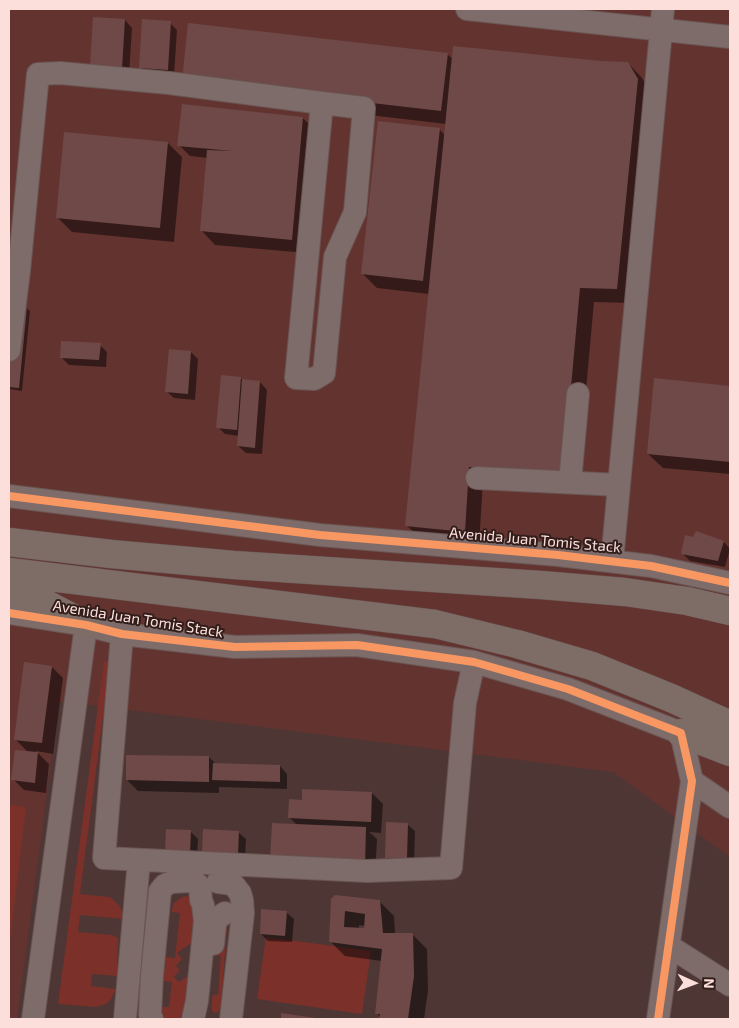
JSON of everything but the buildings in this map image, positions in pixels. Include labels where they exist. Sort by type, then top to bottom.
[{"type":"main road","points":[[9,542],[111,554],[234,565],[625,592],[686,600],[730,611]]},
{"type":"main road","name":"Avenida Juan Tomis Stack","points":[[9,572],[435,624],[517,644],[592,666],[671,698],[730,725]]},
{"type":"main road","points":[[9,589],[46,604],[86,624]]},
{"type":"main road","points":[[681,733],[730,752]]},
{"type":"street","points":[[467,9],[662,19],[730,37]]},
{"type":"street","points":[[612,561],[662,19]]},
{"type":"street","points":[[9,350],[19,271],[38,74],[60,73],[169,84],[364,108],[355,212],[335,257],[324,373],[314,379],[296,378],[322,103]]},
{"type":"street","points":[[570,482],[578,394]]},
{"type":"street","points":[[477,478],[619,485]]},
{"type":"street","name":"Avenida Juan Tomis Stack","points":[[9,496],[320,535],[612,561],[651,566],[730,583]]},
{"type":"street","name":"Avenida Juan Tomis Stack","points":[[9,613],[86,624],[122,634],[235,647],[357,645],[474,662],[568,689],[681,733]]},
{"type":"street","points":[[33,1019],[86,624]]},
{"type":"street","points":[[122,634],[104,858],[367,871],[452,868],[465,703],[474,662]]},
{"type":"street","points":[[658,1019],[692,781],[681,733]]},
{"type":"street","points":[[692,781],[730,807]]},
{"type":"street","points":[[125,1019],[139,860]]},
{"type":"street","points":[[231,1019],[234,913],[245,866]]},
{"type":"street","points":[[152,1019],[150,1015],[152,975],[160,891],[165,885],[172,882],[190,881],[200,887],[205,921],[197,1002],[193,1019]]},
{"type":"street","points":[[218,882],[228,886],[234,895],[232,905],[234,913],[214,915],[206,909],[202,902],[204,889],[212,883],[218,882]]},
{"type":"street","points":[[210,1019],[207,1012],[215,924],[218,918],[234,913]]},
{"type":"street","points":[[669,946],[730,985]]},
{"type":"street","points":[[200,1019],[205,1019]]},
{"type":"shaded area","points":[[9,9],[730,9],[730,857],[613,772],[59,701],[17,1019],[9,1019]]},
{"type":"shaded area","points":[[104,661],[110,662],[80,894],[110,897],[119,905],[123,919],[80,915],[78,932],[112,935],[118,938],[117,976],[92,974],[91,986],[116,989],[106,1004],[96,1007],[58,1004]]},
{"type":"shaded area","points":[[9,805],[26,807],[9,948]]},
{"type":"shaded area","points":[[184,896],[191,897],[196,903],[194,941],[177,953],[182,959],[176,966],[180,970],[174,977],[179,982],[190,975],[185,1010],[180,1018],[167,1019],[160,1016],[161,1007],[169,1007],[172,982],[163,981],[166,957],[175,958],[180,913],[171,912],[174,903]]},
{"type":"shaded area","points":[[225,925],[227,927],[221,1007],[215,1013],[212,1011],[212,999],[213,995],[218,995],[221,956],[216,955],[219,928]]},
{"type":"shaded area","points":[[266,937],[371,951],[362,1014],[257,999]]},
{"type":"cycle path","points":[[9,496],[320,535],[558,555],[651,566],[730,583]]},
{"type":"cycle path","points":[[9,613],[86,625],[122,634],[235,647],[357,645],[474,662],[568,689],[681,733],[692,781],[658,1019]]}]
